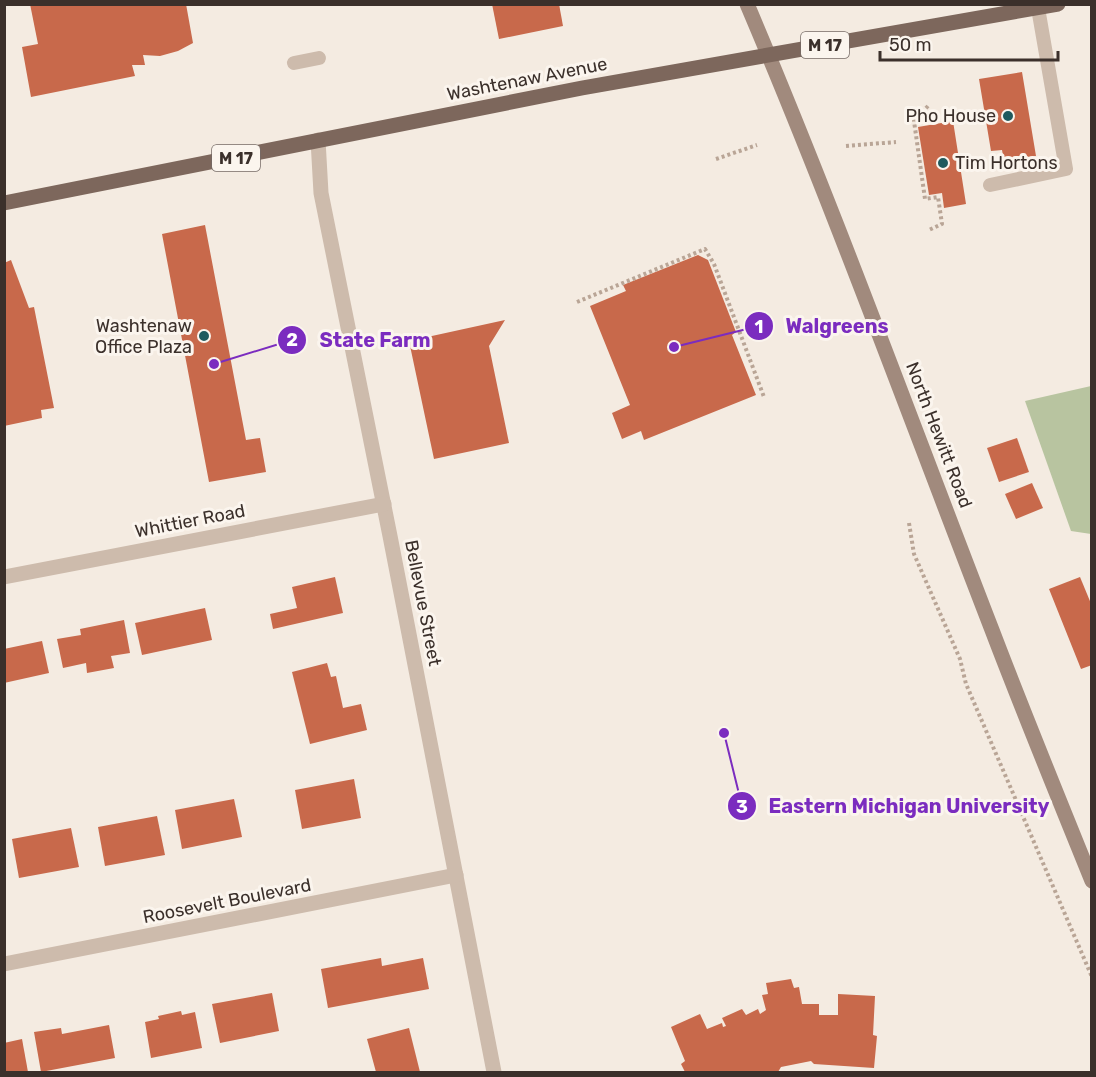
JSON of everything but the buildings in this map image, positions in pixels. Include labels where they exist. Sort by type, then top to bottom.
[{"type":"main road","name":"North Hewitt Road","points":[[747,4],[896,375],[992,630],[1092,881]]},
{"type":"main road","name":"Washtenaw Avenue","points":[[4,203],[768,54],[1058,4]]},
{"type":"street","name":"Bellevue Street","points":[[318,140],[321,193],[494,1072]]},
{"type":"street","name":"Whittier Road","points":[[4,577],[384,504]]},
{"type":"street","name":"Roosevelt Boulevard","points":[[4,964],[456,875]]},
{"type":"lane","points":[[990,185],[1066,169],[1038,8]]},
{"type":"lane","points":[[294,63],[319,58]]},
{"type":"path","points":[[928,106],[914,121],[925,199],[938,197],[942,224],[929,230]]},
{"type":"path","points":[[846,146],[896,142]]},
{"type":"path","points":[[716,159],[757,145]]},
{"type":"path","points":[[577,302],[705,249],[714,264],[764,397]]},
{"type":"path","points":[[909,524],[914,554],[960,659],[966,684],[1092,977]]},
{"type":"green space","points":[[1092,386],[1091,534],[1071,531],[1025,401]]},
{"type":"place","name":"Pho House","points":[[1008,116]]},
{"type":"place","name":"Tim Hortons","points":[[943,163]]},
{"type":"place","name":"Washtenaw Office Plaza","points":[[204,336]]},
{"type":"place","name":"Walgreens","points":[[674,347]]},
{"type":"place","name":"State Farm","points":[[214,364]]},
{"type":"place","name":"Eastern Michigan University","points":[[724,733]]}]
